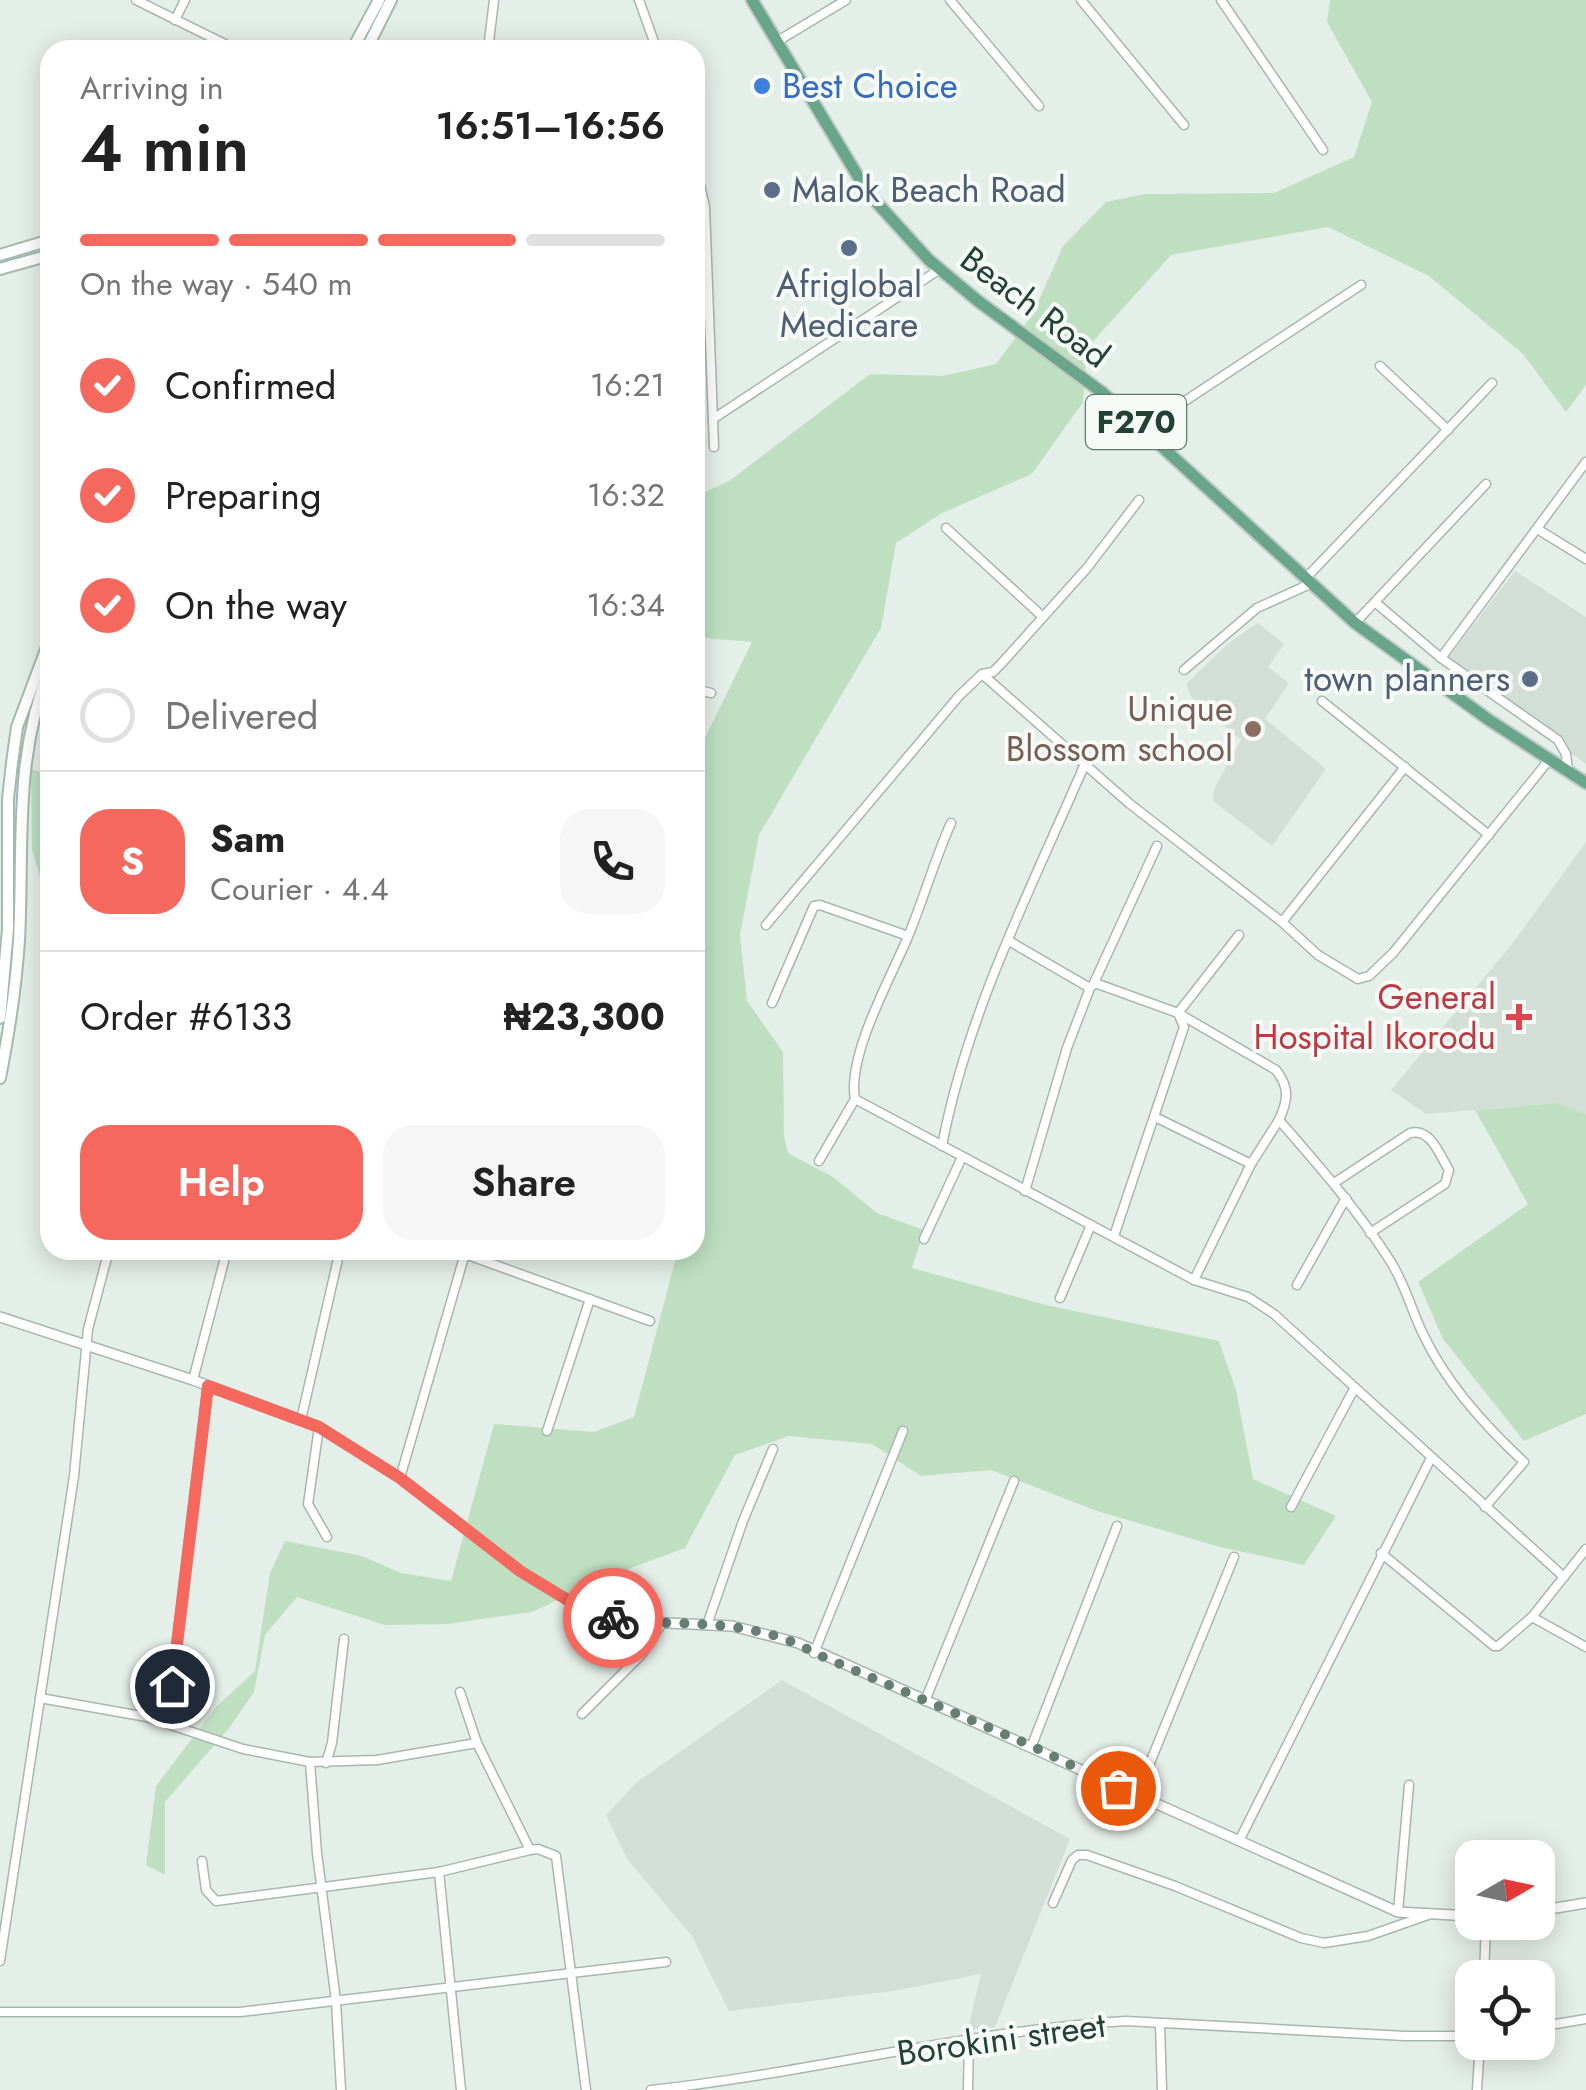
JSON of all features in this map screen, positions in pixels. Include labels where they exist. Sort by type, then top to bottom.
[{"type":"main road","points":[[357,40],[378,0]]},
{"type":"main road","points":[[371,40],[390,0]]},
{"type":"main road","name":"Beach Road","points":[[752,0],[868,193],[940,268],[1144,428],[1355,624],[1586,784]]},
{"type":"main road","points":[[0,255],[40,243]]},
{"type":"main road","points":[[0,268],[40,258]]},
{"type":"main road","points":[[0,1018],[8,930],[8,799],[14,745],[40,665]]},
{"type":"main road","points":[[0,1078],[15,996],[25,755],[40,696]]},
{"type":"street","points":[[136,0],[216,40]]},
{"type":"street","points":[[175,20],[185,0]]},
{"type":"street","points":[[489,40],[494,0]]},
{"type":"street","points":[[639,0],[653,40]]},
{"type":"street","points":[[776,42],[846,0]]},
{"type":"street","points":[[950,0],[1039,106]]},
{"type":"street","points":[[1081,0],[1184,125]]},
{"type":"street","points":[[1221,0],[1322,150]]},
{"type":"street","points":[[705,207],[714,447]]},
{"type":"street","points":[[712,419],[940,268]]},
{"type":"street","points":[[1144,428],[1361,284]]},
{"type":"street","points":[[705,336],[710,335]]},
{"type":"street","points":[[1380,366],[1448,430]]},
{"type":"street","points":[[1184,670],[1258,608],[1308,582],[1492,384]]},
{"type":"street","points":[[1442,658],[1586,462]]},
{"type":"street","points":[[1355,624],[1486,484]]},
{"type":"street","points":[[766,924],[960,696],[982,674],[993,672],[1087,568],[1139,500]]},
{"type":"street","points":[[946,528],[1043,618]]},
{"type":"street","points":[[1539,530],[1586,559]]},
{"type":"street","points":[[1376,603],[1442,658],[1558,740],[1566,754],[1568,773]]},
{"type":"street","points":[[982,674],[1084,766],[1282,922],[1318,955],[1358,979],[1369,976],[1393,953],[1549,760]]},
{"type":"street","points":[[705,691],[711,692]]},
{"type":"street","points":[[1322,701],[1489,834]]},
{"type":"street","points":[[942,1146],[951,1098],[969,1039],[1084,766]]},
{"type":"street","points":[[1282,922],[1406,768]]},
{"type":"street","points":[[819,1161],[856,1099],[856,1066],[950,823]]},
{"type":"street","points":[[1025,1191],[1067,1048],[1127,907],[1158,846]]},
{"type":"street","points":[[772,1003],[814,906],[908,936]]},
{"type":"street","points":[[1178,1013],[1239,935]]},
{"type":"street","points":[[1008,941],[1092,986],[1178,1013],[1276,1070],[1283,1078],[1288,1101],[1251,1164],[1194,1280]]},
{"type":"street","points":[[1114,1236],[1184,1027],[1178,1013]]},
{"type":"street","points":[[856,1099],[1194,1280],[1248,1296],[1274,1314],[1564,1578]]},
{"type":"street","points":[[1154,1117],[1251,1164]]},
{"type":"street","points":[[1279,1120],[1346,1198],[1406,1288],[1420,1327],[1467,1402],[1524,1462],[1484,1507]]},
{"type":"street","points":[[1334,1183],[1410,1133],[1419,1131],[1427,1135],[1448,1170],[1445,1184],[1370,1234]]},
{"type":"street","points":[[924,1239],[962,1157]]},
{"type":"street","points":[[1297,1285],[1346,1198]]},
{"type":"street","points":[[1060,1298],[1091,1224]]},
{"type":"street","points":[[0,1962],[74,1476],[86,1345],[106,1260]]},
{"type":"street","points":[[193,1380],[224,1260]]},
{"type":"street","points":[[301,1420],[338,1260]]},
{"type":"street","points":[[400,1478],[464,1260]]},
{"type":"street","points":[[487,1260],[650,1321]]},
{"type":"street","points":[[547,1431],[590,1299]]},
{"type":"street","points":[[0,1318],[193,1380],[319,1427],[400,1478],[520,1571],[584,1610],[626,1622],[732,1626],[798,1643],[1398,1912],[1455,1915]]},
{"type":"street","points":[[167,1722],[208,1386]]},
{"type":"street","points":[[1291,1507],[1354,1389]]},
{"type":"street","points":[[319,1427],[308,1504],[327,1536]]},
{"type":"street","points":[[814,1653],[903,1430]]},
{"type":"street","points":[[707,1625],[742,1521],[773,1449]]},
{"type":"street","points":[[1239,1841],[1431,1458]]},
{"type":"street","points":[[926,1701],[1014,1481]]},
{"type":"street","points":[[1032,1746],[1117,1526]]},
{"type":"street","points":[[1381,1553],[1494,1646],[1502,1645],[1532,1617],[1586,1549]]},
{"type":"street","points":[[1136,1797],[1234,1557]]},
{"type":"street","points":[[1532,1617],[1586,1647]]},
{"type":"street","points":[[582,1714],[641,1655],[662,1623]]},
{"type":"street","points":[[326,1763],[332,1743],[344,1639]]},
{"type":"street","points":[[460,1692],[477,1743],[530,1850]]},
{"type":"street","points":[[40,1698],[167,1722],[243,1748],[310,1762],[378,1760],[477,1743]]},
{"type":"street","points":[[310,1762],[336,2001],[341,2090]]},
{"type":"street","points":[[1398,1912],[1409,1785]]},
{"type":"street","points":[[202,1861],[206,1890],[216,1900],[439,1872],[530,1850],[556,1856],[586,2090]]},
{"type":"street","points":[[1053,1903],[1072,1860],[1087,1855],[1301,1938],[1324,1943],[1368,1936],[1428,1914]]},
{"type":"street","points":[[439,1872],[461,2090]]},
{"type":"street","points":[[1555,1908],[1586,1903]]},
{"type":"street","points":[[0,2012],[240,2012],[666,1962]]},
{"type":"street","points":[[1555,2024],[1586,2019]]},
{"type":"street","name":"Borokini street","points":[[651,2090],[713,2087],[1042,2027],[1126,2021],[1455,2036]]},
{"type":"street","points":[[1160,2023],[1162,2090]]},
{"type":"street","points":[[968,2039],[968,2090]]},
{"type":"street","points":[[1476,2090],[1478,2060]]},
{"type":"shaded area","points":[[1515,571],[1586,617],[1586,764],[1445,662]]},
{"type":"shaded area","name":"Unique Blossom school","points":[[1258,623],[1284,644],[1268,667],[1289,683],[1265,719],[1326,769],[1272,846],[1213,801],[1214,789],[1241,740],[1192,698],[1186,684],[1231,641]]},
{"type":"shaded area","name":"General Hospital Ikorodu","points":[[1586,842],[1586,1114],[1557,1103],[1426,1114],[1391,1090],[1512,944]]},
{"type":"shaded area","points":[[782,1680],[1070,1839],[995,2027],[968,2029],[981,1974],[893,1991],[729,2011],[692,1936],[627,1859],[606,1815],[637,1782]]},
{"type":"green space","points":[[1330,0],[1586,0],[1586,385],[1566,412],[1523,354],[1429,276],[1328,227],[1171,255],[1087,348],[1083,402],[1032,474],[942,513],[896,543],[881,628],[759,835],[740,935],[747,1001],[783,1052],[784,1137],[788,1153],[833,1177],[877,1213],[924,1230],[912,1268],[1046,1305],[1219,1341],[1236,1390],[1253,1479],[1336,1516],[1304,1565],[1220,1547],[1097,1511],[991,1470],[921,1476],[872,1444],[789,1436],[735,1455],[685,1548],[609,1576],[532,1612],[447,1624],[385,1625],[297,1597],[265,1635],[254,1692],[230,1727],[165,1802],[165,1875],[146,1865],[156,1786],[216,1707],[255,1671],[270,1573],[285,1541],[362,1556],[401,1573],[451,1581],[494,1424],[594,1432],[634,1417],[675,1260],[705,1260],[705,738],[752,642],[705,638],[705,492],[729,481],[870,374],[943,376],[996,364],[1033,314],[1063,246],[1106,202],[1145,194],[1274,193],[1354,157],[1372,102],[1327,22]]},
{"type":"green space","points":[[31,769],[40,772],[40,876],[32,850]]},
{"type":"green space","points":[[1557,1103],[1586,1114],[1586,1414],[1524,1441],[1443,1339],[1418,1282],[1528,1204],[1475,1110]]},
{"type":"way so far","points":[[613,1618],[626,1622],[732,1626],[798,1643],[1118,1788]]},
{"type":"place","name":"Best Choice","points":[[762,86]]},
{"type":"place","name":"Malok Beach Road","points":[[772,190]]},
{"type":"place","name":"Afriglobal Medicare","points":[[849,248]]},
{"type":"place","name":"town planners","points":[[1530,679]]},
{"type":"place","name":"Unique Blossom school","points":[[1253,729]]},
{"type":"place","name":"General Hospital Ikorodu","points":[[1519,1017]]},
{"type":"route","points":[[172,1686],[208,1386],[319,1427],[400,1478],[520,1571],[584,1610],[613,1618]]}]
